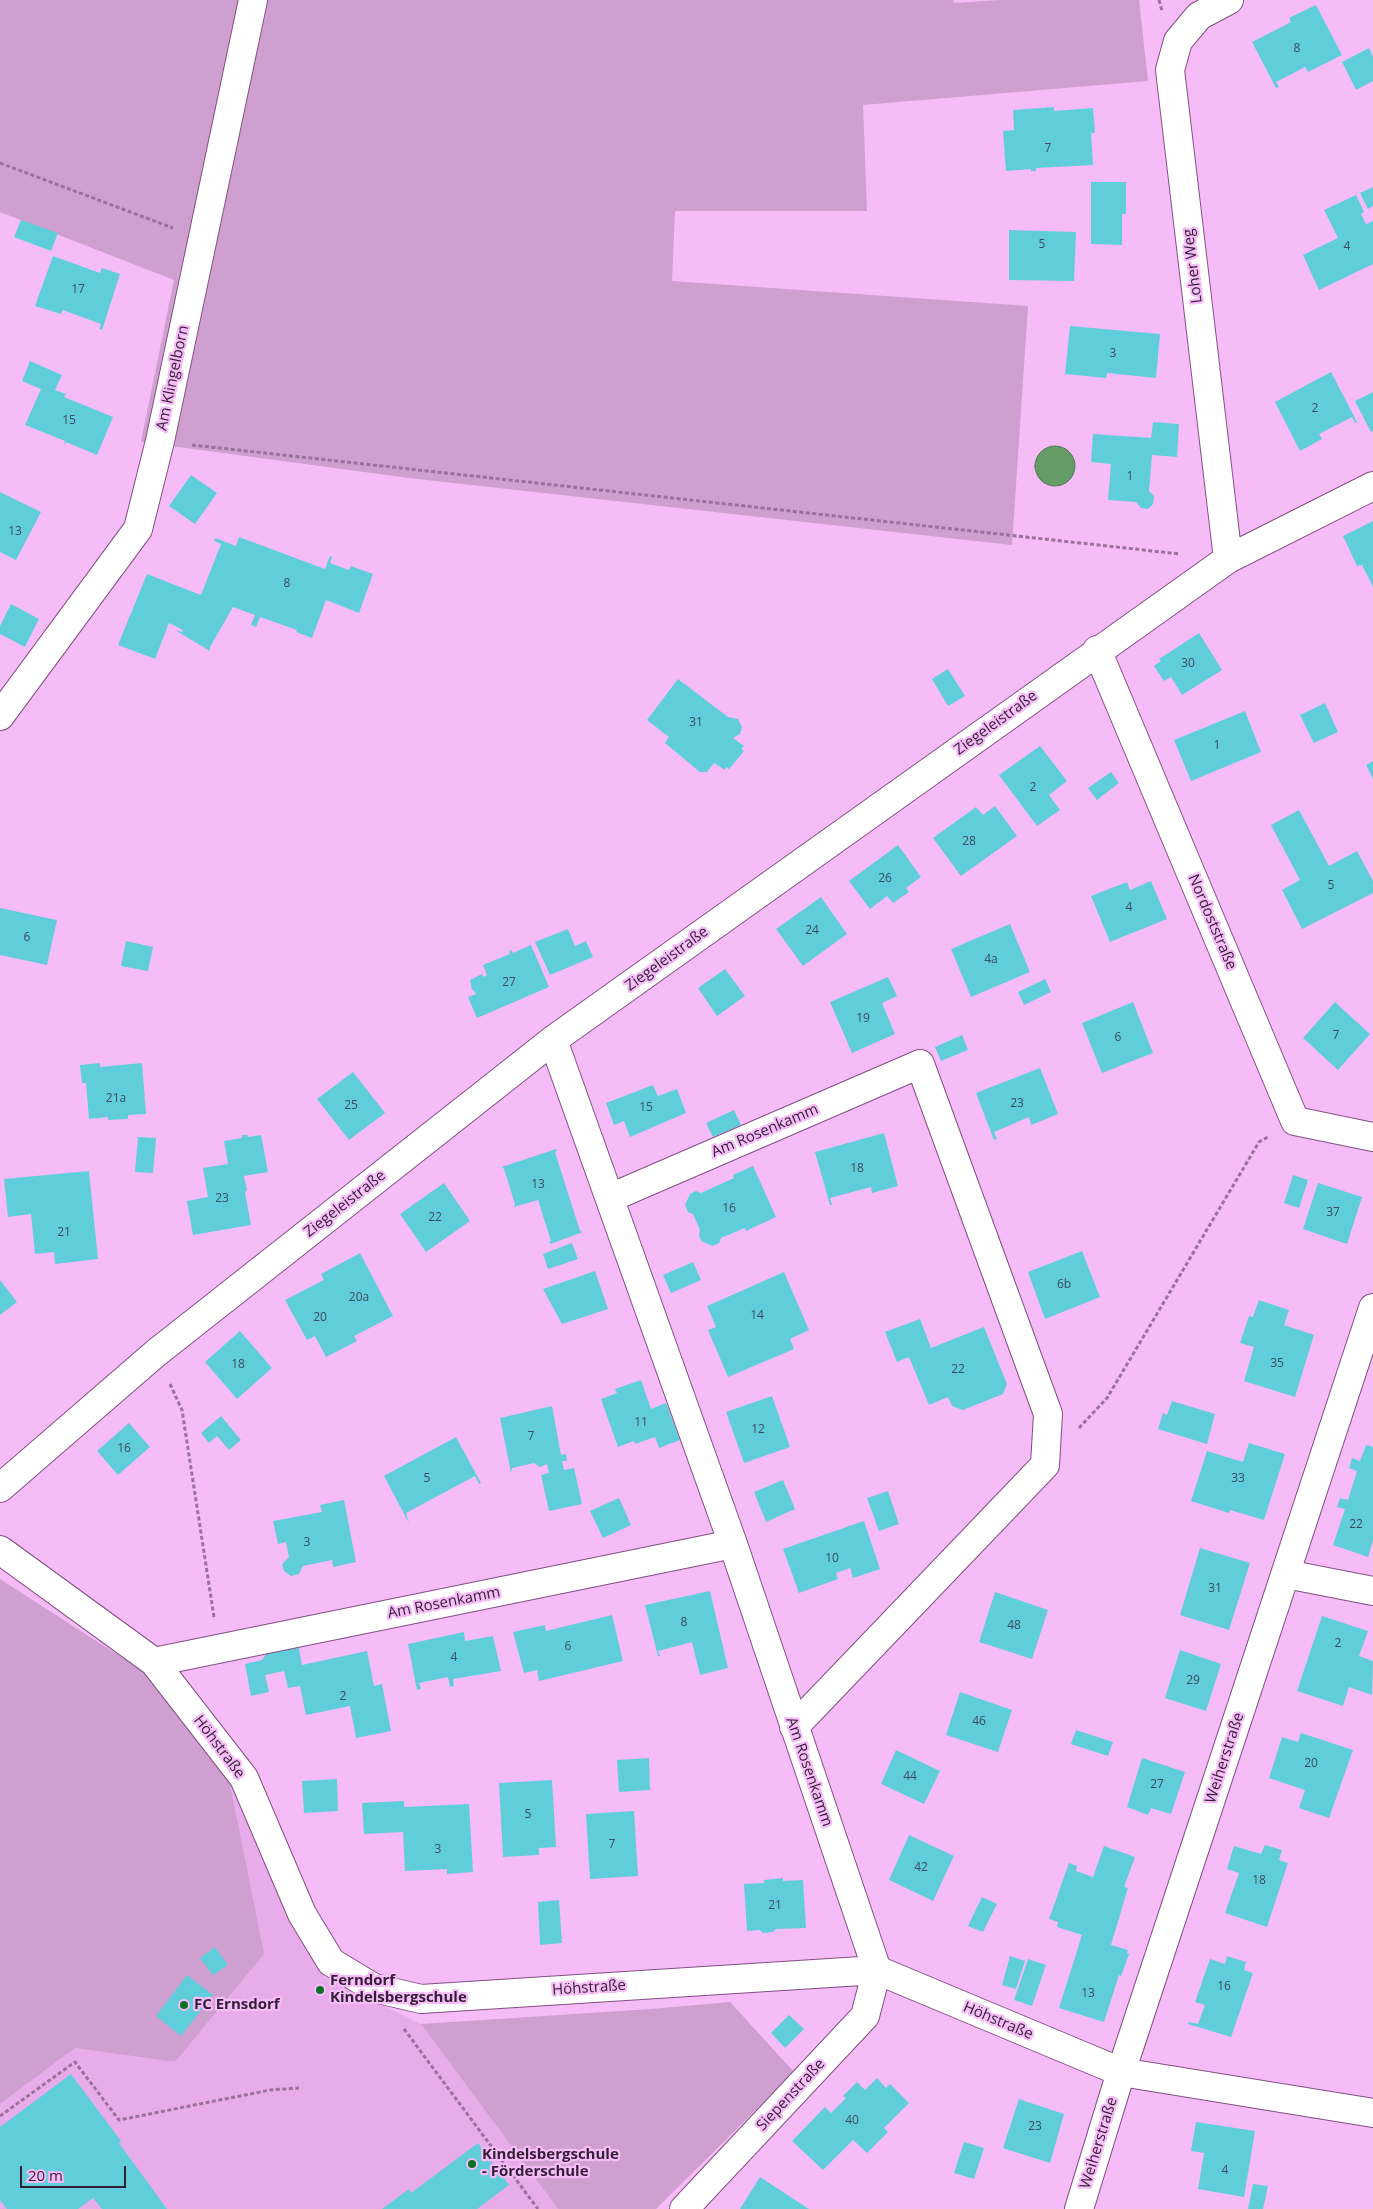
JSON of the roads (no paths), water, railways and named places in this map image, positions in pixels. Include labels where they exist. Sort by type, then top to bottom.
[{"type":"street","name":"Am Klingelborn","points":[[0,716],[138,529],[160,441],[253,0]]},
{"type":"street","name":"Loher Weg","points":[[1228,559],[1170,70],[1178,41],[1183,34],[1199,16],[1229,0]]},
{"type":"street","name":"Ziegeleistraße","points":[[0,1488],[156,1353],[553,1040],[1097,650],[1228,559],[1373,486]]},
{"type":"street","name":"Nordoststraße","points":[[1097,650],[1295,1121],[1373,1137]]},
{"type":"street","name":"Am Rosenkamm","points":[[553,1040],[733,1544],[876,1970]]},
{"type":"street","name":"Am Rosenkamm","points":[[610,1198],[920,1064],[1048,1414],[1045,1465],[794,1727]]},
{"type":"street","name":"Weiherstraße","points":[[1079,2209],[1121,2072],[1373,1308]]},
{"type":"street","name":"Am Rosenkamm","points":[[154,1662],[733,1544]]},
{"type":"street","name":"Höhstraße","points":[[0,1550],[154,1662],[244,1778],[302,1914],[331,1962],[374,1988],[421,1999],[876,1970],[1121,2072],[1373,2113]]},
{"type":"street","points":[[1286,1574],[1373,1591]]},
{"type":"street","name":"Siepenstraße","points":[[684,2209],[865,2016],[876,1970]]},
{"type":"place","name":"Ferndorf Kindelsbergschule","points":[[320,1990]]},
{"type":"place","name":"FC Ernsdorf","points":[[184,2005]]},
{"type":"place","name":"Kindelsbergschule - Förderschule","points":[[472,2164]]}]
